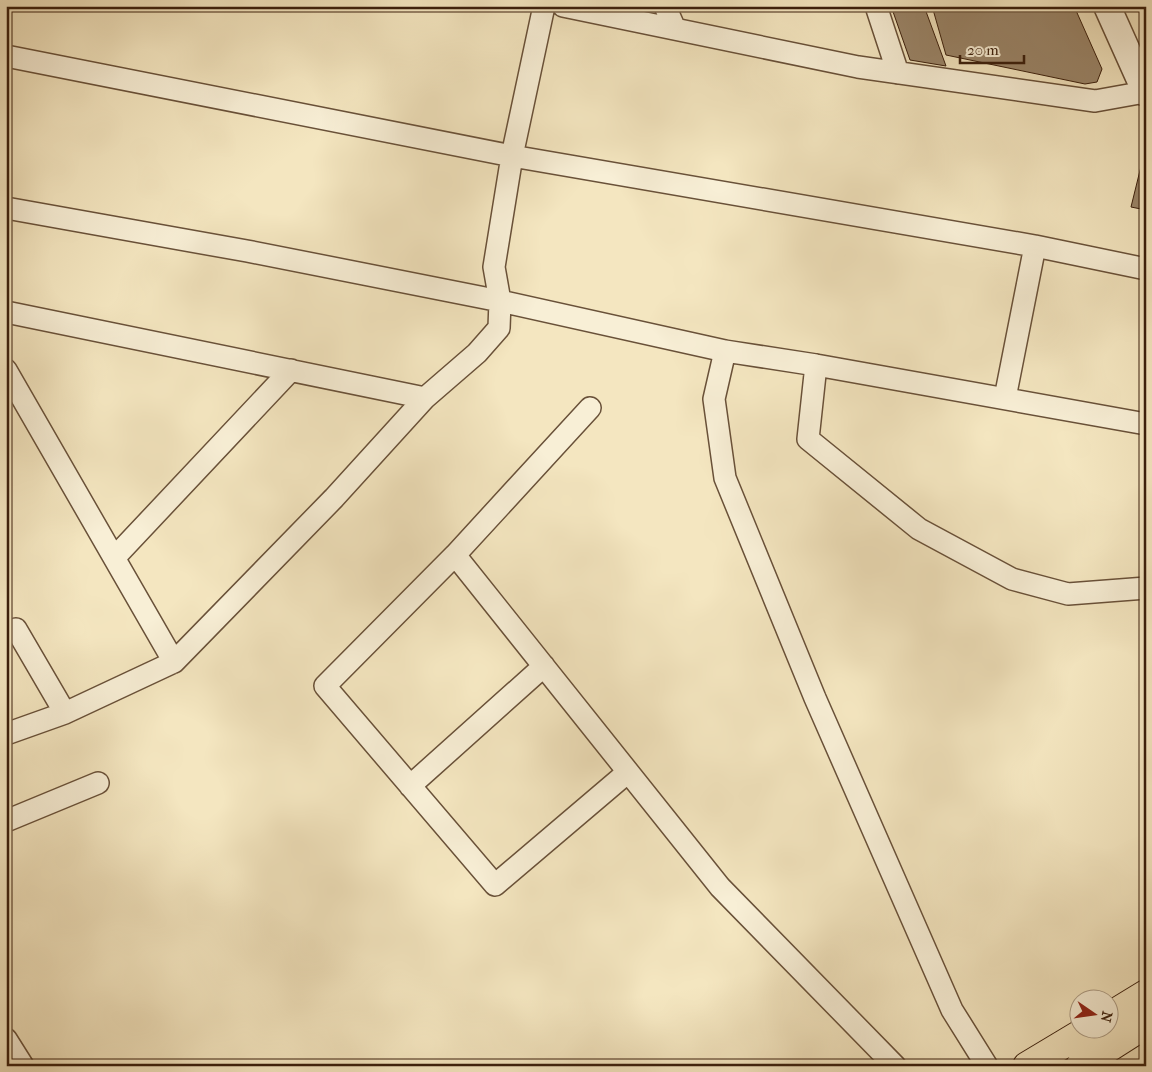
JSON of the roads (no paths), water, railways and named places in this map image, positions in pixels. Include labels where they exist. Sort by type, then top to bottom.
[{"type":"highway","points":[[1120,1010],[1146,994]]},
{"type":"highway","points":[[1080,1066],[1146,1024]]},
{"type":"highway","points":[[1027,1066],[1070,1040]]},
{"type":"street","points":[[6,734],[64,713],[174,662],[334,498],[425,398],[477,353],[499,328],[500,300],[494,267],[512,156],[544,6]]},
{"type":"street","points":[[563,6],[858,67],[898,73],[1095,101],[1146,93],[1107,6]]},
{"type":"street","points":[[666,6],[675,29]]},
{"type":"street","points":[[876,6],[898,73]]},
{"type":"street","points":[[6,56],[512,156],[1035,246],[1146,269]]},
{"type":"street","points":[[6,208],[247,251],[500,300],[725,352],[816,365],[916,385],[1005,398],[1146,424]]},
{"type":"street","points":[[1005,398],[1035,246]]},
{"type":"street","points":[[6,312],[425,398]]},
{"type":"street","points":[[725,352],[714,399],[725,478],[816,698],[952,1010],[987,1066]]},
{"type":"street","points":[[816,365],[808,439],[919,529],[1012,579],[1058,592],[1068,594],[1146,588]]},
{"type":"street","points":[[6,370],[174,662]]},
{"type":"street","points":[[115,558],[291,370]]},
{"type":"street","points":[[590,408],[455,555],[325,686],[495,885],[628,772]]},
{"type":"street","points":[[455,555],[720,887],[895,1066]]},
{"type":"street","points":[[16,629],[64,713]]},
{"type":"street","points":[[410,786],[544,666]]},
{"type":"street","points":[[6,821],[98,783]]},
{"type":"street","points":[[6,1039],[24,1066]]}]
